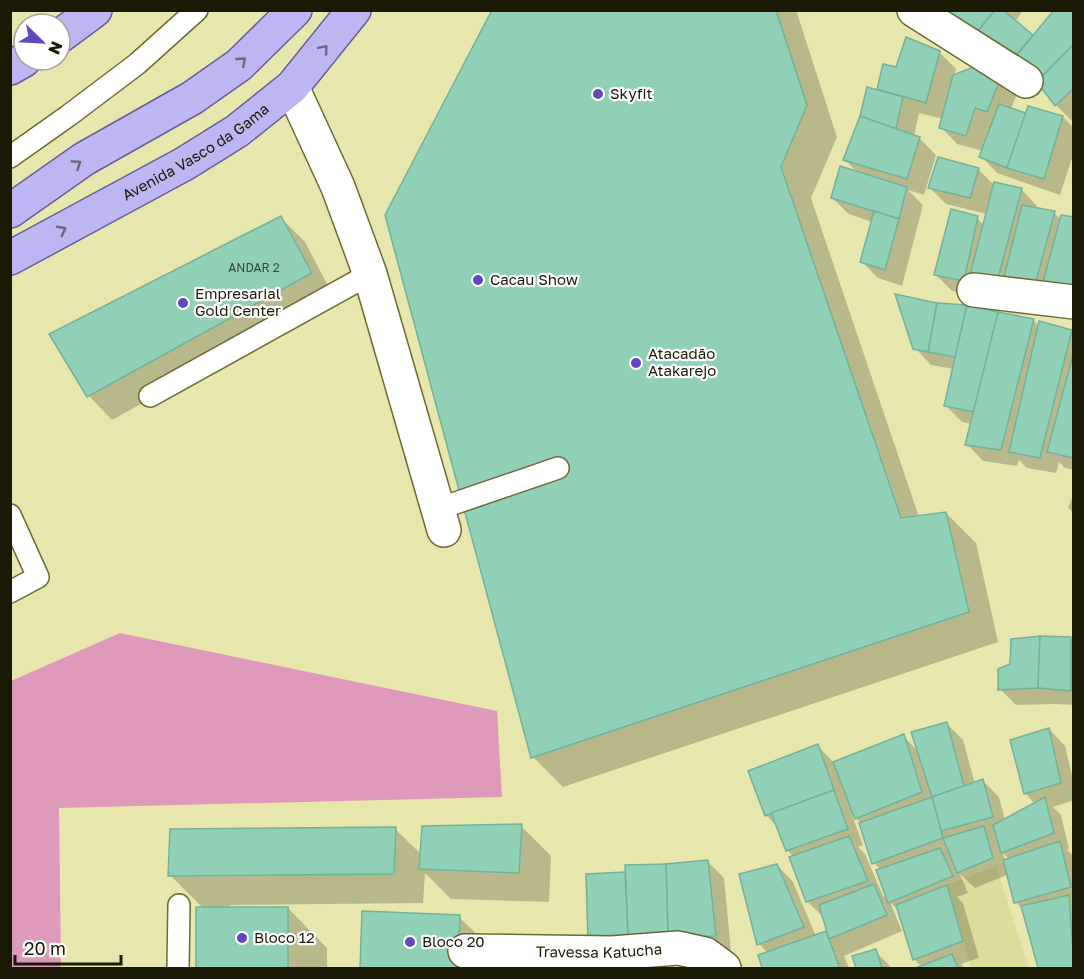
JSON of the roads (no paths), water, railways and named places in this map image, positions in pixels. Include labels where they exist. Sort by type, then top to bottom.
[{"type":"main road","points":[[72,27],[95,10]]},
{"type":"main road","points":[[10,211],[84,159],[192,98],[239,65],[295,10]]},
{"type":"main road","name":"Avenida Vasco da Gama","points":[[10,258],[184,165],[237,131],[292,87],[354,10]]},
{"type":"street","points":[[914,10],[1026,81]]},
{"type":"street","points":[[292,87],[338,187],[370,274],[441,520]]},
{"type":"street","points":[[974,290],[1074,302]]},
{"type":"street","name":"Travessa Katucha","points":[[465,951],[612,953],[678,948],[705,954],[724,969]]},
{"type":"lane","points":[[10,157],[137,64],[197,10]]},
{"type":"lane","points":[[150,396],[370,274]]},
{"type":"lane","points":[[441,520],[558,468]]},
{"type":"lane","points":[[10,515],[39,578],[10,592]]},
{"type":"lane","points":[[178,969],[179,905]]},
{"type":"place","name":"Skyfit","points":[[598,94]]},
{"type":"place","name":"Cacau Show","points":[[478,280]]},
{"type":"place","name":"Empresarial Gold Center","points":[[183,303]]},
{"type":"place","name":"Atacadão Atakarejo","points":[[636,363]]},
{"type":"place","name":"Bloco 12","points":[[242,938]]},
{"type":"place","name":"Bloco 20","points":[[410,942]]}]
